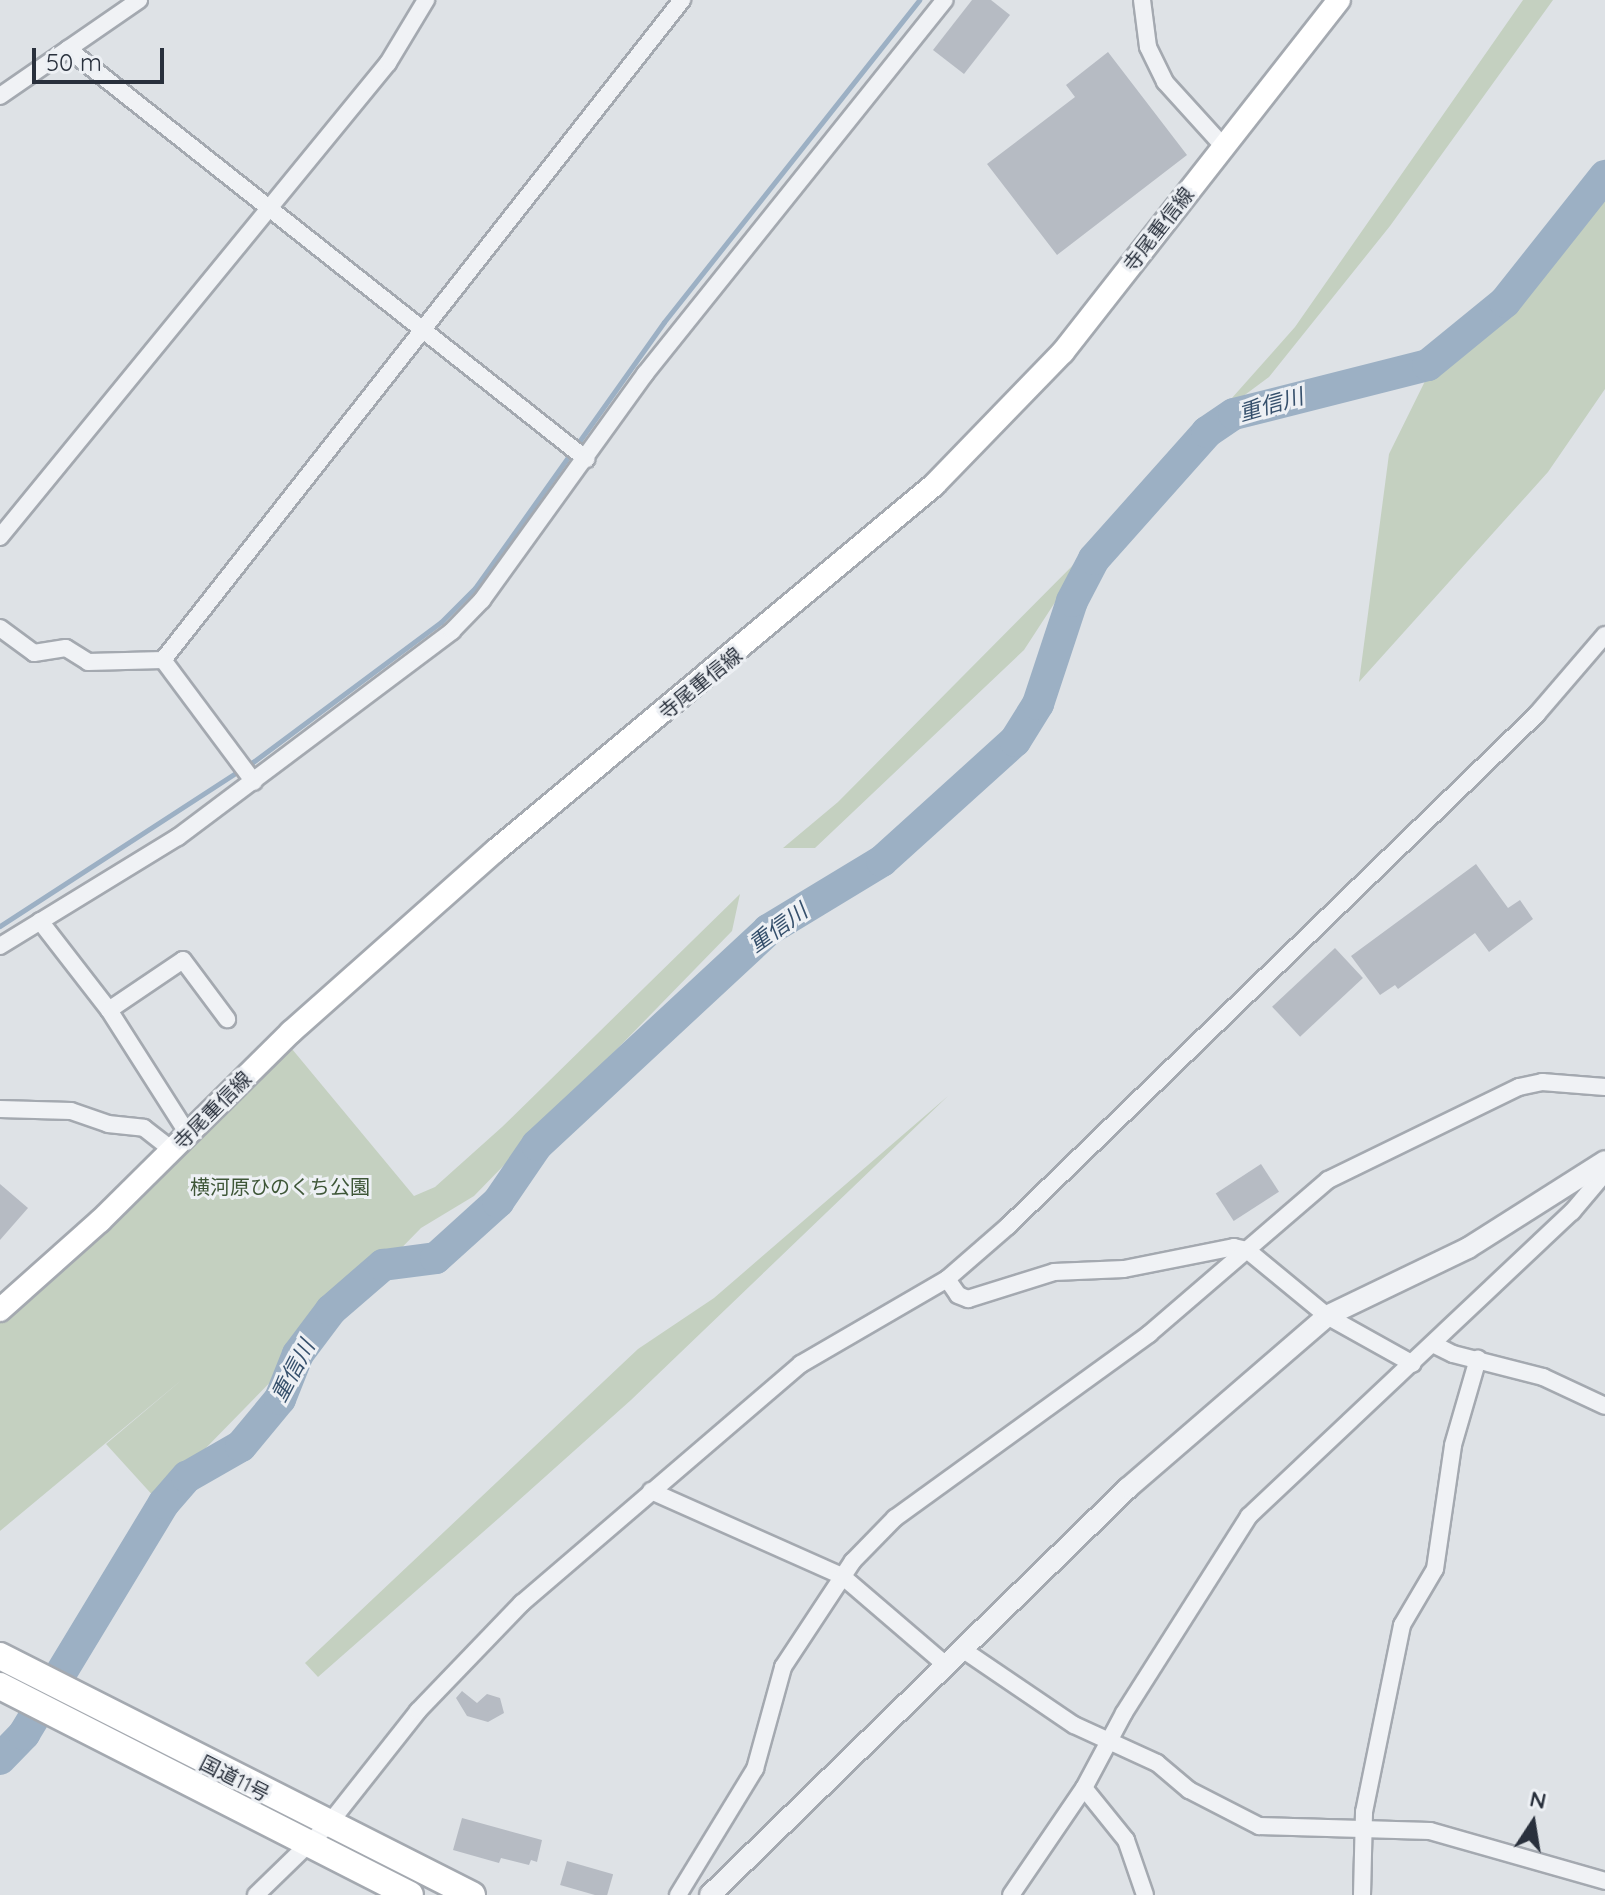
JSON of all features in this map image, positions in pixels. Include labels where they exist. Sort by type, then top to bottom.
[{"type":"highway","name":"国道11号","points":[[0,1656],[302,1812],[318,1834],[410,1895]]},
{"type":"highway","name":"国道11号","points":[[0,1686],[281,1829],[318,1834],[472,1895]]},
{"type":"main road","name":"寺尾重信線","points":[[0,1310],[172,1150],[291,1032],[495,851],[934,485],[1063,352],[1339,0]]},
{"type":"street","points":[[0,96],[139,0]]},
{"type":"street","points":[[0,537],[388,63],[426,0]]},
{"type":"street","points":[[0,628],[34,653],[66,648],[88,662],[163,660],[424,333],[682,0]]},
{"type":"street","points":[[0,946],[178,837],[452,631],[482,600],[645,374],[945,0]]},
{"type":"street","points":[[1142,0],[1148,47],[1165,82],[1223,146]]},
{"type":"street","points":[[68,49],[586,459]]},
{"type":"street","points":[[256,1895],[318,1834],[418,1711],[479,1645],[651,1491],[801,1364],[947,1279],[1008,1226],[1537,714],[1605,635]]},
{"type":"street","points":[[163,660],[254,782]]},
{"type":"street","points":[[40,921],[109,1010],[188,1134]]},
{"type":"street","points":[[109,1010],[183,960],[227,1019]]},
{"type":"street","points":[[678,1895],[746,1789],[761,1751],[778,1678],[842,1576],[895,1518],[1149,1334],[1328,1180],[1476,1106],[1542,1082],[1605,1087]]},
{"type":"street","points":[[0,1109],[71,1111],[108,1124],[144,1128],[172,1150]]},
{"type":"street","points":[[710,1895],[1128,1488],[1327,1316],[1468,1248],[1605,1161]]},
{"type":"street","points":[[1011,1895],[1084,1788],[1108,1743],[1236,1533],[1572,1212],[1605,1173]]},
{"type":"street","points":[[947,1279],[958,1295],[968,1299],[1054,1272],[1124,1269],[1220,1247],[1247,1250],[1327,1316],[1413,1364]]},
{"type":"street","points":[[1433,1344],[1553,1381],[1605,1406]]},
{"type":"street","points":[[1362,1895],[1362,1827],[1402,1625],[1435,1569],[1453,1445],[1478,1359]]},
{"type":"street","points":[[651,1491],[842,1576],[946,1665]]},
{"type":"street","points":[[962,1649],[1108,1743],[1157,1763],[1189,1790],[1259,1826],[1430,1831],[1605,1881]]},
{"type":"street","points":[[1084,1788],[1126,1840],[1145,1895]]},
{"type":"green space","points":[[1523,0],[1553,0],[1390,226],[1269,377],[1215,417],[1295,327]]},
{"type":"green space","points":[[1605,189],[1605,389],[1548,472],[1359,682],[1389,454],[1431,369],[1500,318]]},
{"type":"green space","points":[[1091,547],[1024,650],[815,848],[783,848],[838,802]]},
{"type":"green space","name":"横河原ひのくち公園","points":[[740,894],[732,931],[474,1196],[421,1228],[156,1499],[106,1444],[184,1378],[0,1531],[0,1321],[292,1049],[414,1196],[435,1187],[502,1127]]},
{"type":"green space","points":[[948,1096],[631,1400],[499,1518],[318,1677],[305,1663],[638,1349],[714,1298]]},
{"type":"building","points":[[972,0],[991,0],[1010,15],[964,74],[933,50]]},
{"type":"building","points":[[1108,52],[1187,155],[1057,255],[987,164],[1075,97],[1066,85]]},
{"type":"building","points":[[1476,864],[1508,908],[1520,900],[1533,919],[1489,952],[1475,933],[1398,989],[1395,985],[1380,995],[1351,956]]},
{"type":"building","points":[[1335,948],[1363,978],[1300,1037],[1272,1007]]},
{"type":"building","points":[[1261,1164],[1279,1192],[1234,1221],[1216,1193]]},
{"type":"building","points":[[0,1184],[28,1208],[0,1240]]},
{"type":"building","points":[[462,1691],[477,1703],[487,1694],[500,1698],[504,1713],[488,1722],[467,1716],[456,1698]]},
{"type":"building","points":[[462,1818],[542,1840],[537,1862],[531,1860],[529,1865],[501,1858],[499,1863],[453,1850]]},
{"type":"building","points":[[567,1861],[613,1874],[607,1895],[595,1895],[560,1885]]},
{"type":"waterway","points":[[0,926],[253,762],[441,622],[475,588],[664,322],[919,0]]},
{"type":"waterway","name":"重信川","points":[[0,1759],[24,1734],[164,1503],[187,1477],[241,1446],[280,1399],[298,1354],[331,1310],[383,1265],[436,1258],[498,1202],[537,1145],[768,930],[882,861],[1015,741],[1038,704],[1072,601],[1094,559],[1207,432],[1234,414],[1428,365],[1505,302],[1605,176]]}]
